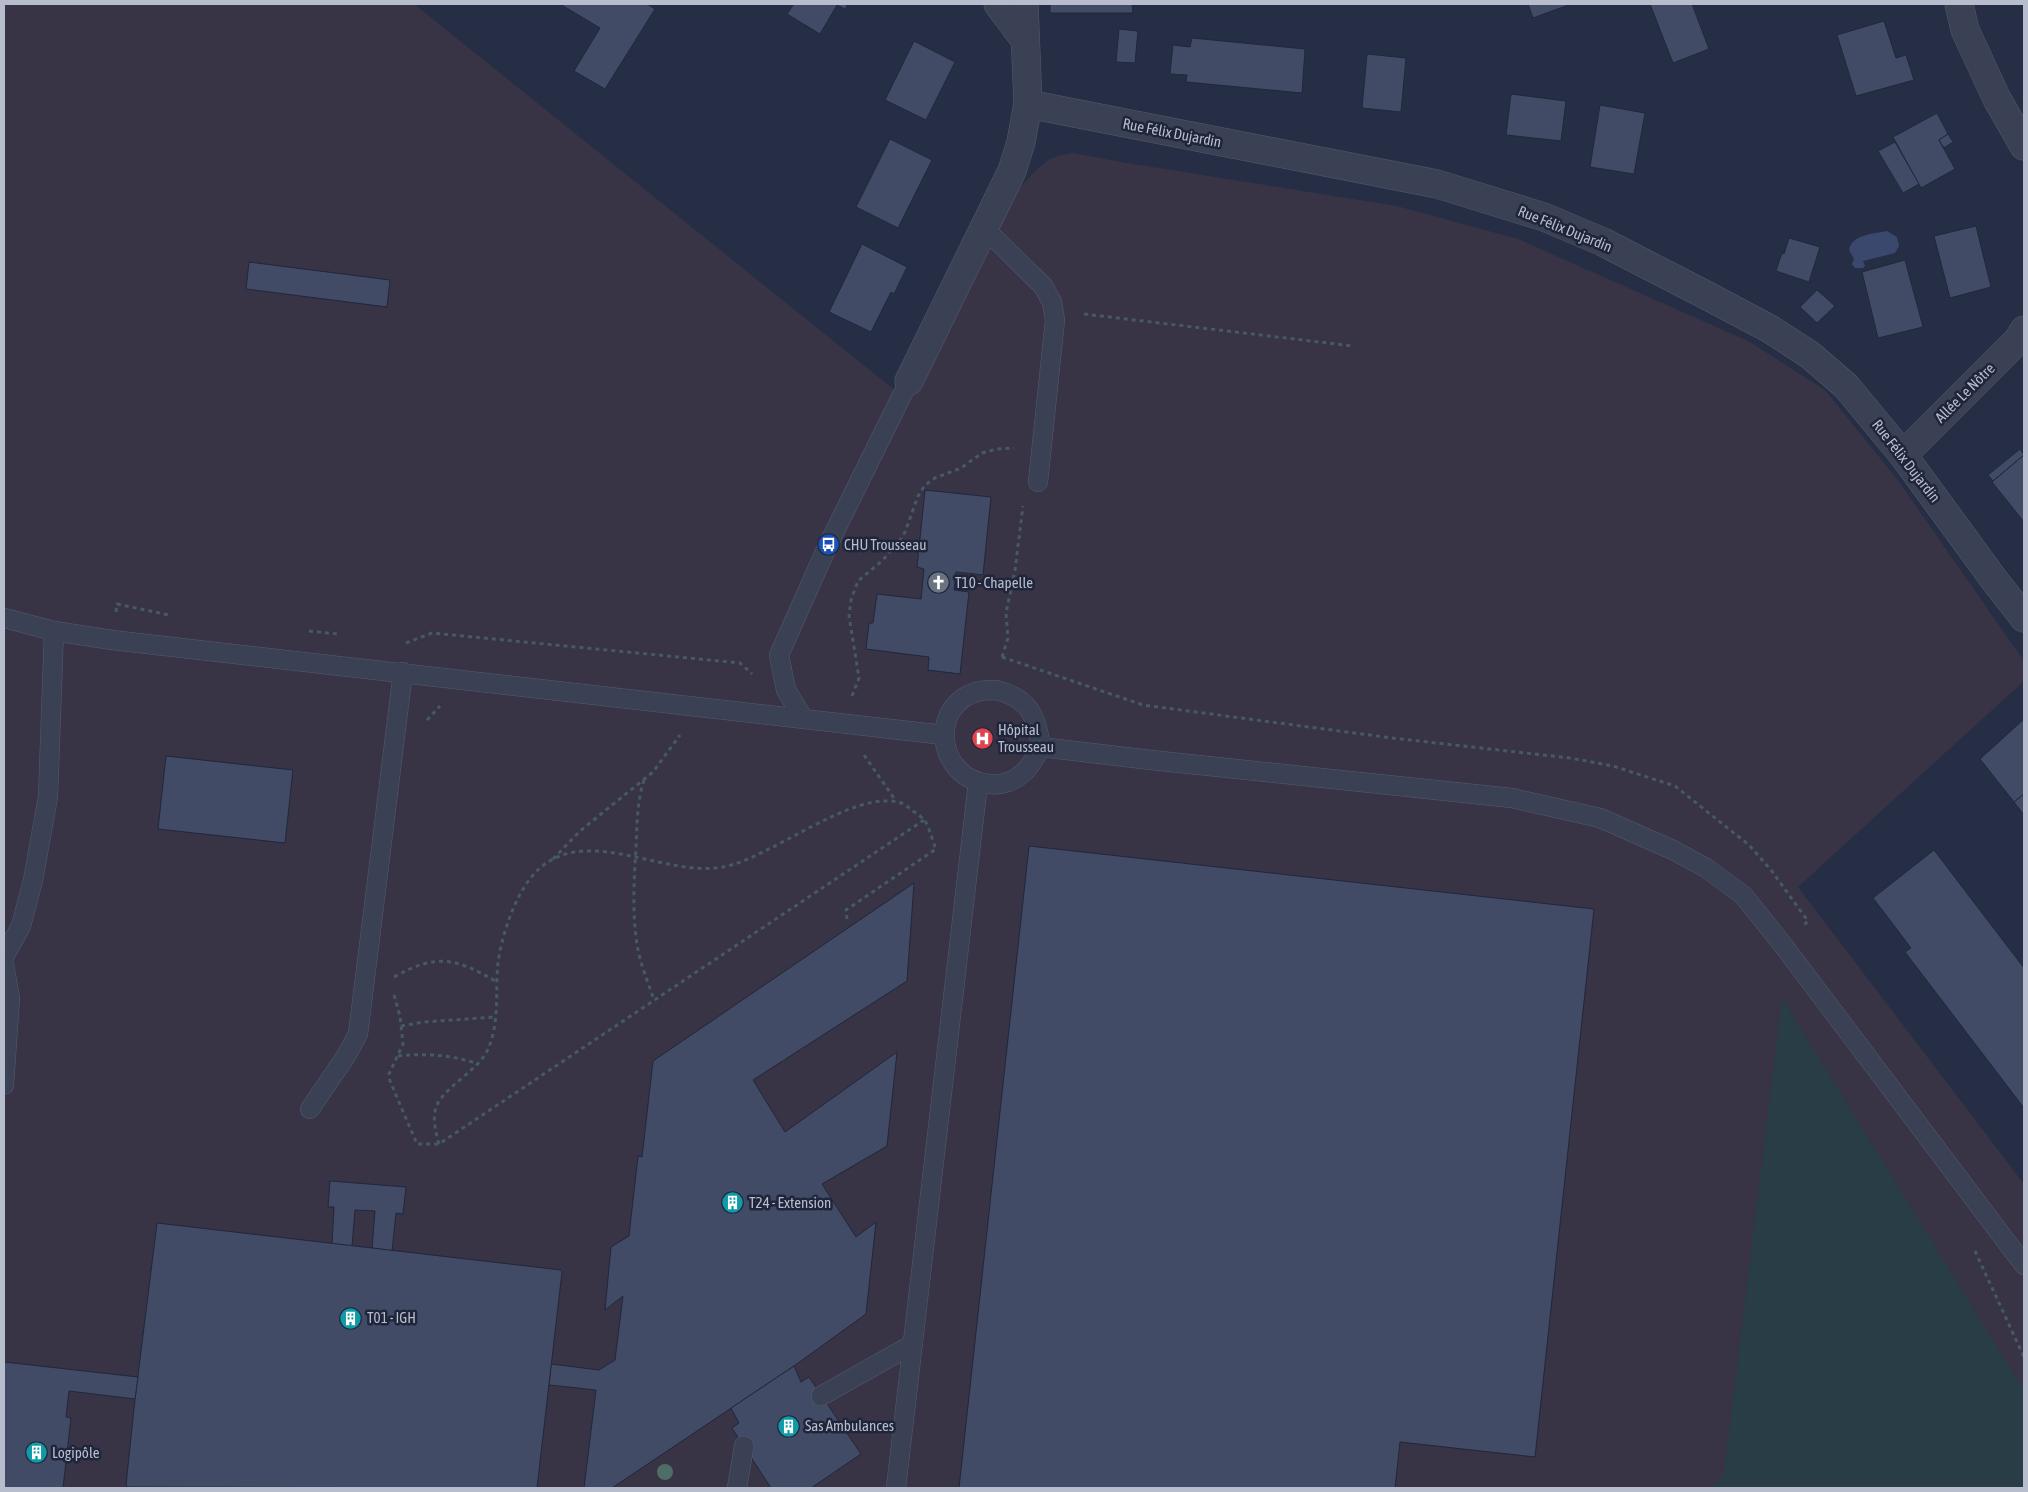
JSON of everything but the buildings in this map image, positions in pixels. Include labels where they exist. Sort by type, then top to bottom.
[{"type":"street","points":[[998,4],[1024,40]]},
{"type":"street","points":[[909,381],[1012,171],[1021,142],[1028,104],[1024,4]]},
{"type":"street","points":[[1959,4],[1965,30],[1997,99],[2024,146]]},
{"type":"street","name":"Rue Félix Dujardin","points":[[1028,104],[1437,184],[1544,217],[1603,242],[1702,293],[1770,330],[1810,355],[1846,386],[1903,455],[2024,618]]},
{"type":"street","name":"Allée Le Nôtre","points":[[1903,455],[2018,340],[2024,330]]},
{"type":"lane","points":[[984,228],[1043,286],[1052,302],[1054,311],[1055,320],[1038,482]]},
{"type":"lane","points":[[803,718],[786,690],[779,655],[828,545],[909,381]]},
{"type":"lane","points":[[4,618],[54,631],[112,640],[944,735]]},
{"type":"lane","points":[[4,957],[21,926],[33,880],[48,797],[54,631]]},
{"type":"lane","points":[[310,1109],[346,1056],[358,1034],[403,672]]},
{"type":"lane","points":[[996,690],[1011,694],[1023,702],[1033,714],[1041,747],[1024,772],[1010,782],[994,785],[978,783],[964,776],[953,765],[946,751],[944,735],[947,720],[955,707],[966,697],[980,691],[996,690]]},
{"type":"lane","points":[[1041,747],[1142,760],[1512,798],[1600,818],[1673,850],[1706,868],[1743,895],[1789,952],[2024,1265]]},
{"type":"lane","points":[[896,1488],[978,783]]},
{"type":"lane","points":[[4,965],[10,998],[4,1085]]},
{"type":"lane","points":[[821,1396],[913,1344]]},
{"type":"lane","points":[[737,1488],[744,1446]]},
{"type":"path","points":[[1054,311],[1353,346]]},
{"type":"path","points":[[842,723],[859,678],[849,616],[851,600],[858,581],[883,560],[905,532],[918,496],[925,485],[935,478],[961,468],[982,453],[996,449],[1042,446]]},
{"type":"path","points":[[996,690],[1002,657],[1008,638],[1006,614],[1015,570],[1023,502],[1028,491],[1038,482]]},
{"type":"path","points":[[112,640],[117,604],[172,616]]},
{"type":"path","points":[[306,631],[343,635]]},
{"type":"path","points":[[397,641],[406,642],[432,633],[740,663],[754,675]]},
{"type":"path","points":[[1002,657],[1143,705],[1374,736],[1570,758],[1613,766],[1675,786],[1749,845]]},
{"type":"path","points":[[424,727],[426,721],[441,705],[451,678]]},
{"type":"path","points":[[439,1144],[435,1108],[440,1099],[479,1064],[488,1050],[495,1017],[498,964],[503,938],[516,904],[530,878],[553,859],[580,831],[653,772],[680,734]]},
{"type":"path","points":[[644,780],[638,800],[633,873],[637,944],[654,1000]]},
{"type":"path","points":[[553,859],[569,854],[603,851],[700,870],[724,867],[765,851],[842,812],[863,805],[885,801],[903,803],[924,820],[936,849],[846,910],[847,919]]},
{"type":"path","points":[[393,987],[403,1044],[389,1074],[390,1081],[416,1144],[439,1144],[924,820]]},
{"type":"path","points":[[394,972],[394,977],[413,966],[438,960],[474,969],[498,982]]},
{"type":"path","points":[[401,1026],[424,1022],[495,1017]]},
{"type":"path","points":[[397,1056],[444,1055],[479,1064]]},
{"type":"shaded area","name":"Hôpital Trousseau","points":[[4,4],[414,4],[902,396],[984,228],[1033,173],[1048,160],[1060,155],[1074,153],[1397,206],[1518,239],[1748,341],[1825,390],[1897,479],[2024,661],[2024,681],[1798,887],[2024,1184],[2024,1488],[4,1488]]},
{"type":"shaded area","points":[[1782,998],[2015,1376],[2024,1387],[2024,1488],[1712,1488],[1724,1473]]},
{"type":"water","points":[[1887,231],[1897,237],[1899,246],[1895,253],[1863,261],[1865,266],[1863,268],[1855,268],[1852,264],[1854,259],[1849,250],[1854,241],[1864,236]]},
{"type":"place","name":"CHU Trousseau","points":[[828,545]]},
{"type":"place","name":"T10 - Chapelle","points":[[939,583]]},
{"type":"place","name":"Hôpital Trousseau","points":[[982,739]]},
{"type":"place","name":"T24 - Extension","points":[[733,1203]]},
{"type":"place","name":"T01 - IGH","points":[[351,1318]]},
{"type":"place","name":"Sas Ambulances","points":[[789,1426]]},
{"type":"place","name":"Logipôle","points":[[36,1453]]}]
